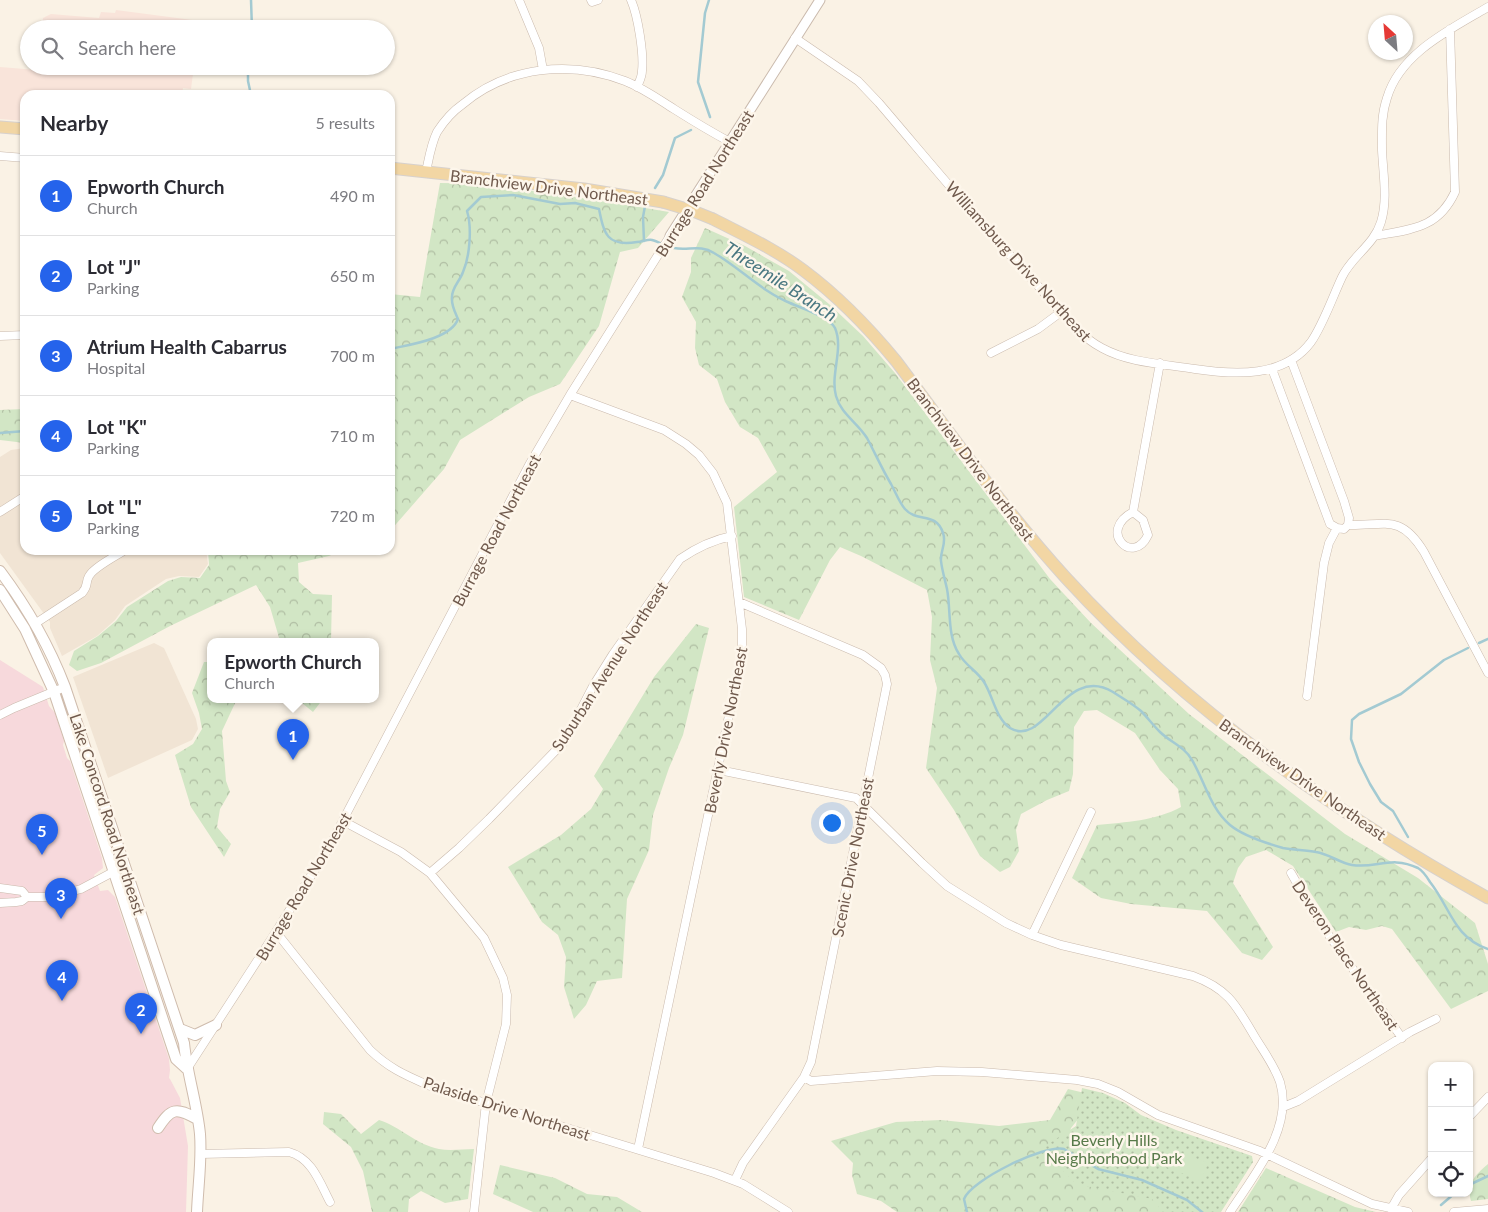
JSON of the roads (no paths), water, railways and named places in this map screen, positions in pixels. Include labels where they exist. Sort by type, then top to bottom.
[{"type":"main road","points":[[0,127],[20,129]]},
{"type":"main road","name":"Branchview Drive Northeast","points":[[395,169],[593,190],[662,202],[713,219],[761,244],[802,269],[830,292],[859,320],[896,361],[1030,537],[1067,579],[1130,644],[1203,708],[1261,754],[1396,844],[1488,898]]},
{"type":"main road","name":"Lake Concord Road Northeast","points":[[0,571],[36,623],[51,652],[65,687],[180,1029],[197,1118],[200,1154],[197,1212]]},
{"type":"main road","name":"Lake Concord Road Northeast","points":[[0,590],[25,629],[54,692],[176,1058],[187,1069]]},
{"type":"main road","points":[[180,1029],[195,1035],[216,1024]]},
{"type":"main road","points":[[158,1128],[164,1118],[174,1111],[182,1111],[197,1118]]},
{"type":"street","points":[[520,0],[539,48],[543,70]]},
{"type":"street","points":[[591,0],[592,2],[598,0]]},
{"type":"street","points":[[631,0],[636,14],[642,62],[642,74],[638,87]]},
{"type":"street","name":"Burrage Road Northeast","points":[[187,1069],[329,847],[529,465],[570,395],[820,0]]},
{"type":"street","name":"Williamsburg Drive Northeast","points":[[795,38],[858,81],[1000,245],[1087,339],[1104,350],[1119,356],[1210,371],[1252,373],[1272,369],[1291,360],[1311,342],[1348,266],[1375,236],[1381,221],[1384,203],[1381,127],[1387,97],[1394,80],[1407,64],[1428,44],[1488,7]]},
{"type":"street","points":[[1375,236],[1401,231],[1434,220],[1445,210],[1455,192],[1450,29]]},
{"type":"street","points":[[426,172],[437,132],[454,111],[469,98],[497,83],[513,76],[543,70],[575,69],[596,72],[625,81],[730,142]]},
{"type":"street","points":[[0,156],[20,158]]},
{"type":"street","points":[[991,353],[1038,329],[1061,312]]},
{"type":"street","points":[[0,336],[20,335]]},
{"type":"street","points":[[1272,369],[1330,524],[1344,529],[1348,525],[1349,518],[1344,502],[1291,360]]},
{"type":"street","points":[[1133,512],[1143,520],[1148,535],[1144,544],[1134,548],[1121,544],[1117,538],[1117,528],[1126,516],[1133,512],[1160,363]]},
{"type":"street","name":"Beverly Drive Northeast","points":[[570,395],[664,430],[699,454],[713,473],[724,493],[727,503],[739,602],[742,650],[719,770],[638,1150]]},
{"type":"street","points":[[0,512],[20,499]]},
{"type":"street","points":[[1348,525],[1391,523],[1399,526],[1413,538],[1424,552],[1488,673]]},
{"type":"street","points":[[1308,696],[1324,563],[1329,543],[1337,528]]},
{"type":"street","name":"Suburban Avenue Northeast","points":[[430,873],[489,819],[564,742],[613,654],[680,559],[710,542],[732,536]]},
{"type":"street","points":[[36,623],[82,593],[87,587],[89,576],[118,555]]},
{"type":"street","name":"Scenic Drive Northeast","points":[[735,1180],[743,1163],[804,1077],[811,1062],[886,689],[886,675],[881,668],[863,655],[739,602]]},
{"type":"street","points":[[0,716],[14,708],[65,687]]},
{"type":"street","points":[[719,770],[856,798],[948,886],[1006,923],[1060,946],[1193,976],[1218,989],[1235,1004],[1275,1071],[1280,1082],[1283,1107],[1280,1126],[1266,1154],[1230,1212]]},
{"type":"street","points":[[1032,935],[1091,812]]},
{"type":"street","points":[[343,820],[401,852],[430,873],[484,938],[503,978],[506,995],[506,1024],[486,1103],[474,1212]]},
{"type":"street","points":[[0,903],[22,901],[27,897],[50,897],[81,889],[113,872],[124,862]]},
{"type":"street","name":"Deveron Place Northeast","points":[[1291,873],[1318,920],[1402,1038]]},
{"type":"street","points":[[0,888],[22,891],[27,897]]},
{"type":"street","name":"Palaside Drive Northeast","points":[[276,932],[370,1050],[383,1062],[399,1072],[430,1086],[735,1180],[788,1212]]},
{"type":"street","points":[[1283,1107],[1298,1101],[1436,1019]]},
{"type":"street","points":[[804,1077],[811,1081],[937,1071],[982,1072],[1077,1080],[1098,1084],[1118,1092],[1146,1110],[1266,1154],[1372,1204],[1408,1212]]},
{"type":"street","points":[[1473,1113],[1488,1097]]},
{"type":"street","points":[[200,1154],[289,1152],[296,1154],[304,1158],[310,1165],[330,1202]]},
{"type":"street","points":[[1391,1209],[1399,1195],[1428,1162]]},
{"type":"street","points":[[1454,1212],[1488,1208]]},
{"type":"waterway","points":[[251,0],[252,20]]},
{"type":"waterway","points":[[709,0],[705,13],[698,82],[710,117]]},
{"type":"waterway","points":[[248,75],[250,90]]},
{"type":"waterway","points":[[655,188],[663,175],[675,138],[691,130]]},
{"type":"waterway","name":"Threemile Branch","points":[[395,348],[428,340],[447,332],[458,319],[452,297],[453,290],[462,275],[469,250],[470,233],[467,211],[481,197],[513,195],[560,204],[575,203],[599,209],[605,232],[613,240],[627,243],[650,240],[679,249],[699,248],[709,250],[779,298],[827,320],[835,328],[838,344],[835,388],[838,402],[867,438],[905,509],[915,516],[931,519],[940,526],[944,537],[941,561],[955,647],[962,658],[984,682],[1005,724],[1010,728],[1022,731],[1034,727],[1068,696],[1081,688],[1096,686],[1113,692],[1141,711],[1160,732],[1189,755],[1217,811],[1235,829],[1277,846],[1321,853],[1352,865],[1361,866],[1392,862],[1408,864],[1418,868],[1425,874],[1460,930],[1477,944],[1488,949]]},
{"type":"waterway","points":[[644,241],[643,217],[645,206]]},
{"type":"waterway","name":"Threemile Branch","points":[[0,433],[20,431]]},
{"type":"waterway","points":[[1479,643],[1488,639]]},
{"type":"waterway","points":[[1408,837],[1393,811],[1381,802],[1359,762],[1351,739],[1352,720],[1359,714],[1401,694],[1444,660],[1468,648]]},
{"type":"waterway","points":[[967,1212],[964,1199],[980,1182],[1009,1165],[1041,1152],[1055,1149],[1064,1149],[1098,1169],[1142,1180],[1187,1200],[1202,1212]]},
{"type":"waterway","points":[[1473,1183],[1488,1176]]},
{"type":"waterway","points":[[1441,1205],[1450,1197]]},
{"type":"place","name":"Epworth Church","points":[[293,760]]},
{"type":"place","name":"Lot \"L\"","points":[[42,855]]},
{"type":"place","name":"Atrium Health Cabarrus","points":[[61,919]]},
{"type":"place","name":"Lot \"K\"","points":[[62,1001]]},
{"type":"place","name":"Lot \"J\"","points":[[141,1034]]},
{"type":"park label","name":"Beverly Hills Neighborhood Park","points":[[1114,1148]]}]
